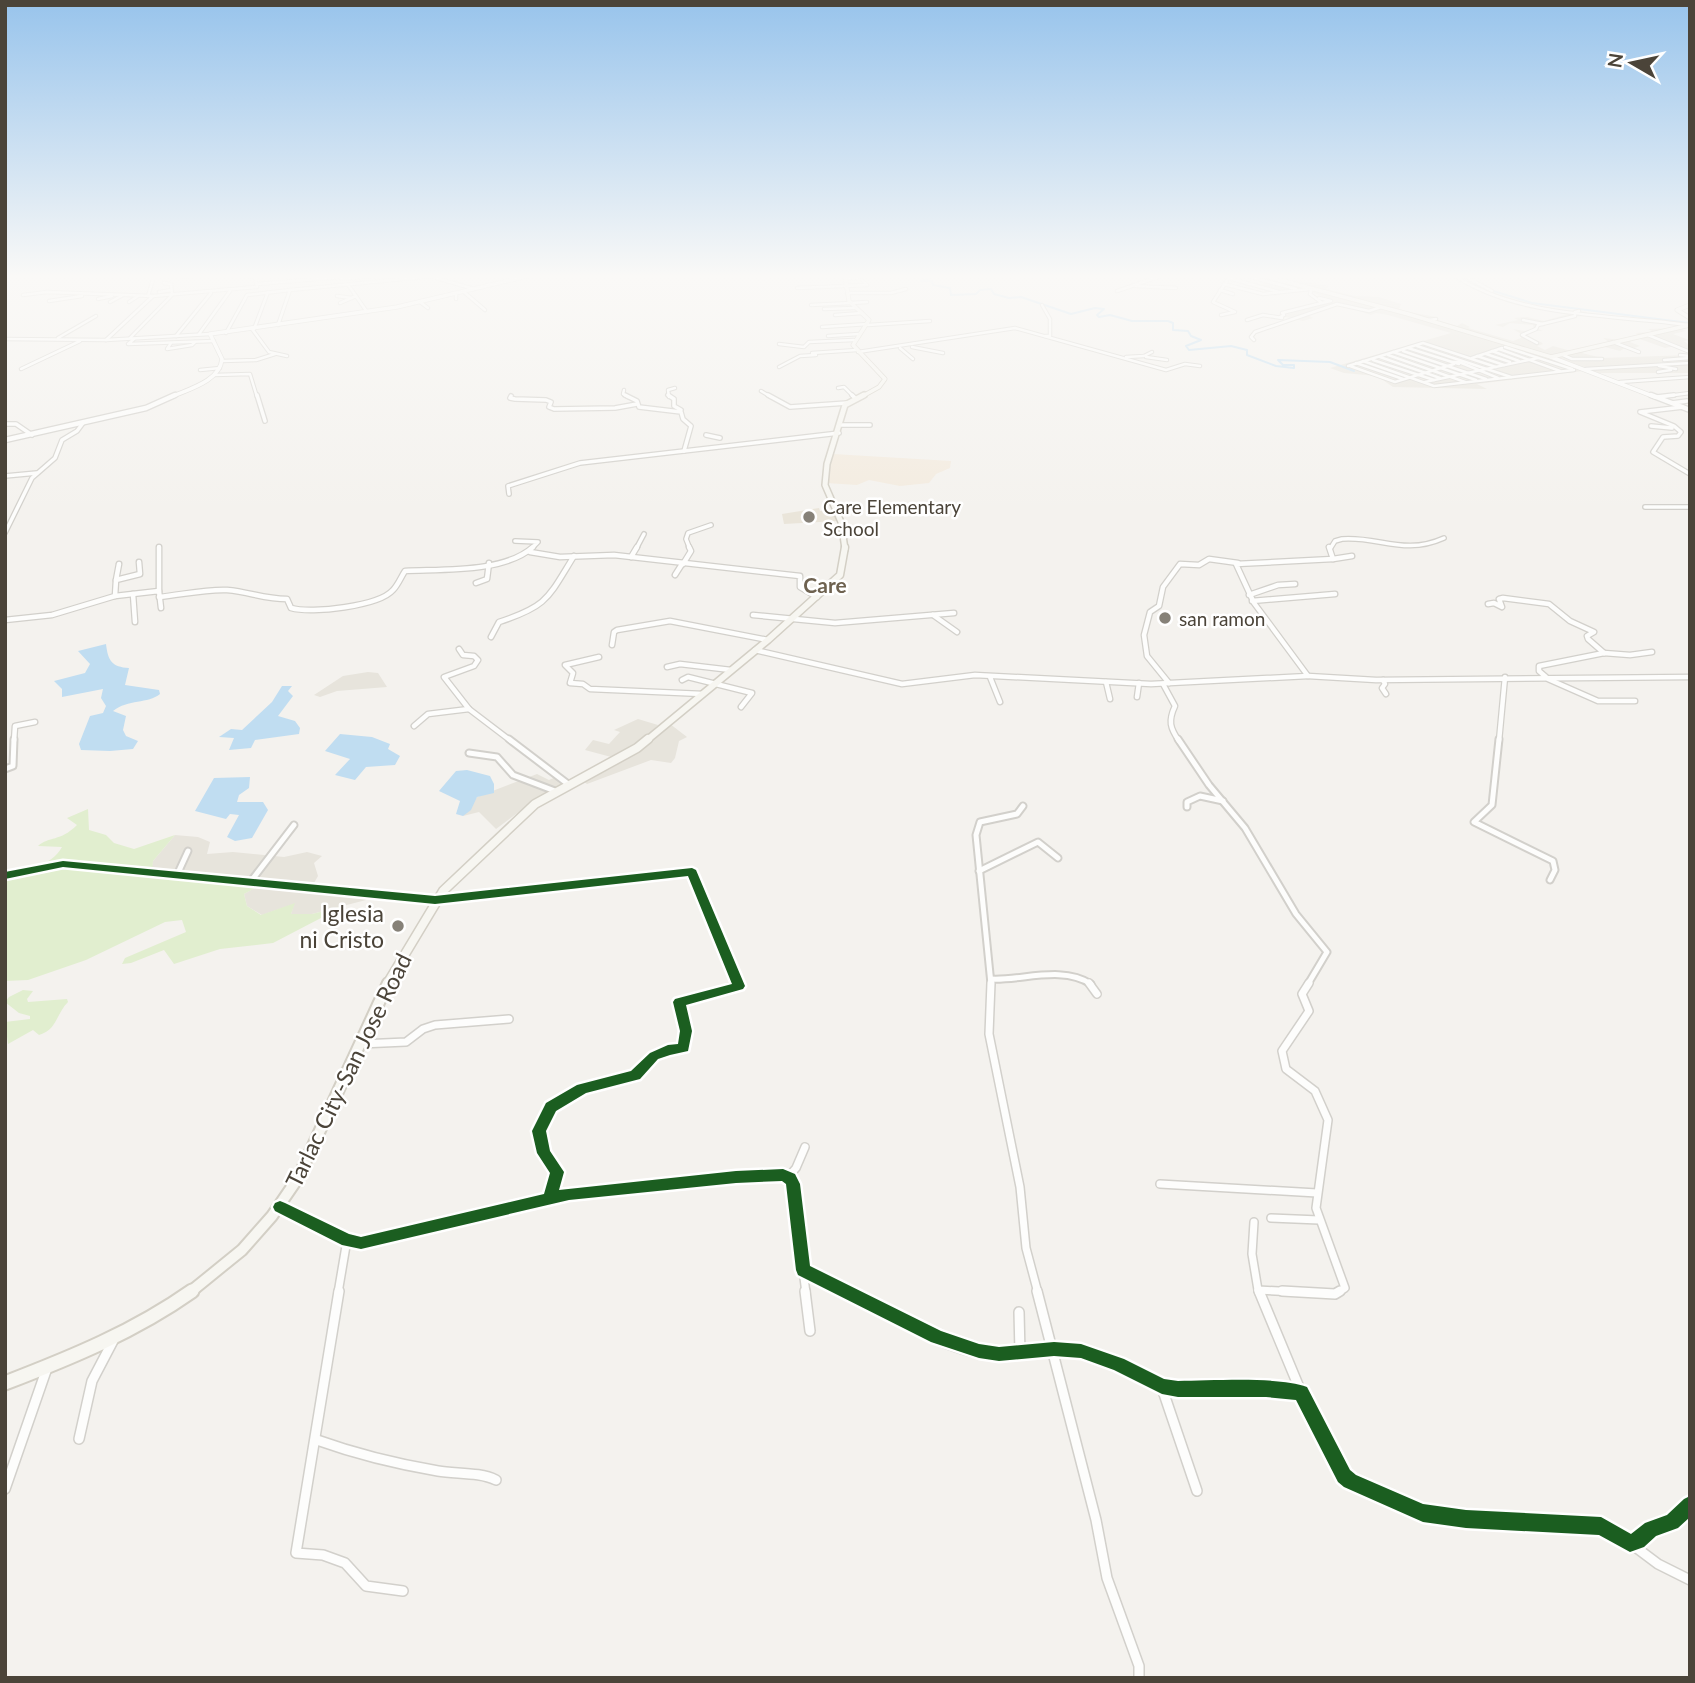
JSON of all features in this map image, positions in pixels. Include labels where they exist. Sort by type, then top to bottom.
[{"type":"main road","points":[[847,403],[879,387],[885,379],[861,355]]},
{"type":"main road","points":[[1542,355],[1551,357],[1563,355]]},
{"type":"main road","name":"Tarlac City-San Jose Road","points":[[5,1383],[47,1368],[115,1336],[199,1287],[248,1245],[280,1207],[305,1164],[394,968],[435,900],[530,809],[555,791],[629,753],[768,640],[837,579],[843,565],[842,524],[825,489],[826,460],[840,429],[847,403]]},
{"type":"street","points":[[21,369],[52,355]]},
{"type":"street","points":[[5,440],[151,406],[214,375],[220,368],[223,355]]},
{"type":"street","points":[[222,362],[242,362],[274,355]]},
{"type":"street","points":[[278,355],[287,356]]},
{"type":"street","points":[[779,367],[800,356],[809,355]]},
{"type":"street","points":[[907,355],[913,359]]},
{"type":"street","points":[[1107,355],[1170,371],[1185,364],[1200,366]]},
{"type":"street","points":[[1143,357],[1147,355]]},
{"type":"street","points":[[1384,355],[1348,366],[1395,382],[1483,355]]},
{"type":"street","points":[[1388,355],[1468,383]]},
{"type":"street","points":[[1400,355],[1479,382]]},
{"type":"street","points":[[1416,355],[1489,380]]},
{"type":"street","points":[[1371,373],[1430,355],[1500,379]]},
{"type":"street","points":[[1446,355],[1514,378]]},
{"type":"street","points":[[1460,355],[1496,367]]},
{"type":"street","points":[[1487,355],[1513,363]]},
{"type":"street","points":[[1503,355],[1522,361]]},
{"type":"street","points":[[1515,355],[1563,372]]},
{"type":"street","points":[[1363,361],[1434,386],[1574,370],[1530,355]]},
{"type":"street","points":[[1563,355],[1572,359],[1602,359]]},
{"type":"street","points":[[1680,355],[1690,357]]},
{"type":"street","points":[[1379,356],[1456,384]]},
{"type":"street","points":[[1477,356],[1505,365]]},
{"type":"street","points":[[1116,357],[1167,360]]},
{"type":"street","points":[[1551,357],[1690,410]]},
{"type":"street","points":[[1664,360],[1690,357]]},
{"type":"street","points":[[1586,369],[1656,365],[1690,357]]},
{"type":"street","points":[[1424,382],[1538,358]]},
{"type":"street","points":[[1371,359],[1446,385]]},
{"type":"street","points":[[1356,363],[1404,379]]},
{"type":"street","points":[[1656,365],[1673,370],[1658,372]]},
{"type":"street","points":[[200,370],[220,368]]},
{"type":"street","points":[[214,375],[250,374],[265,421]]},
{"type":"street","points":[[1620,382],[1690,377]]},
{"type":"street","points":[[838,388],[844,387],[855,398]]},
{"type":"street","points":[[675,388],[668,390],[668,396],[675,400],[674,406],[691,426],[684,451]]},
{"type":"street","points":[[624,390],[624,394],[633,398],[639,407],[681,412]]},
{"type":"street","points":[[761,391],[790,407],[847,403]]},
{"type":"street","points":[[1657,397],[1690,393]]},
{"type":"street","points":[[511,396],[513,400],[546,399],[551,402],[549,408],[554,409],[615,408],[637,404]]},
{"type":"street","points":[[1672,402],[1687,401]]},
{"type":"street","points":[[1683,407],[1640,412],[1681,432],[1680,435],[1663,437],[1653,452],[1690,474]]},
{"type":"street","points":[[5,533],[24,497],[26,487],[37,473],[55,458],[62,440],[77,431],[83,423]]},
{"type":"street","points":[[5,424],[16,424],[32,435]]},
{"type":"street","points":[[509,494],[508,486],[580,463],[870,425]]},
{"type":"street","points":[[1651,426],[1675,428]]},
{"type":"street","points":[[706,435],[720,437],[718,447]]},
{"type":"street","points":[[5,476],[37,473]]},
{"type":"street","points":[[1645,507],[1690,507]]},
{"type":"street","points":[[675,575],[691,551],[686,539],[688,533],[711,525]]},
{"type":"street","points":[[631,557],[644,534]]},
{"type":"street","points":[[1333,559],[1329,545],[1339,539],[1401,545],[1444,538]]},
{"type":"street","points":[[515,541],[537,540],[530,552]]},
{"type":"street","points":[[159,547],[161,608]]},
{"type":"street","points":[[5,620],[52,615],[115,596],[223,590],[256,594],[262,599],[287,599],[290,608],[299,612],[334,609],[392,592],[401,581],[404,571],[509,562],[530,552],[631,557],[800,576],[800,587],[817,597]]},
{"type":"street","points":[[491,637],[499,622],[530,612],[549,597],[574,556]]},
{"type":"street","points":[[1258,1290],[1335,1294],[1343,1292],[1345,1284],[1319,1220],[1317,1193],[1328,1120],[1315,1091],[1286,1069],[1282,1051],[1309,1011],[1302,993],[1327,952],[1296,914],[1256,845],[1170,728],[1174,703],[1164,673],[1147,656],[1145,649],[1149,614],[1161,602],[1165,584],[1180,564],[1199,565],[1209,559],[1238,563],[1352,556]]},
{"type":"street","points":[[116,580],[140,574],[139,562]]},
{"type":"street","points":[[476,583],[487,579],[489,563]]},
{"type":"street","points":[[1238,563],[1236,567],[1251,598],[1308,676]]},
{"type":"street","points":[[115,596],[119,564]]},
{"type":"street","points":[[697,566],[701,573]]},
{"type":"street","points":[[1251,598],[1278,585],[1295,584]]},
{"type":"street","points":[[133,594],[135,622]]},
{"type":"street","points":[[1251,598],[1335,594]]},
{"type":"street","points":[[1488,604],[1502,607],[1499,598],[1503,598],[1549,604],[1570,621],[1594,632],[1587,636],[1588,639],[1604,653]]},
{"type":"street","points":[[753,615],[835,623],[954,613]]},
{"type":"street","points":[[933,615],[957,632]]},
{"type":"street","points":[[612,645],[614,632],[617,630],[668,621],[768,640]]},
{"type":"street","points":[[459,649],[463,654],[474,656],[478,660],[474,666],[444,677],[468,709],[568,784]]},
{"type":"street","points":[[755,650],[897,683],[969,676],[1166,684],[1308,676],[1383,680],[1690,677]]},
{"type":"street","points":[[1635,701],[1598,701],[1544,677],[1539,666],[1604,653],[1630,655],[1651,652]]},
{"type":"street","points":[[583,684],[581,675],[573,673],[565,666],[567,663],[599,657]]},
{"type":"street","points":[[667,667],[680,664],[731,670]]},
{"type":"street","points":[[573,673],[570,683],[583,684],[590,689],[703,694]]},
{"type":"street","points":[[682,680],[687,677],[752,693],[741,707]]},
{"type":"street","points":[[990,677],[1000,702]]},
{"type":"street","points":[[1505,677],[1494,797],[1492,805],[1475,822],[1553,861],[1555,870],[1550,880]]},
{"type":"street","points":[[1383,680],[1385,684],[1382,688],[1386,694]]},
{"type":"street","points":[[1106,682],[1110,699]]},
{"type":"street","points":[[1137,697],[1139,683]]},
{"type":"street","points":[[414,726],[428,714],[468,709]]},
{"type":"street","points":[[5,769],[13,766],[15,726],[35,722]]},
{"type":"street","points":[[469,753],[497,757],[513,775],[555,791]]},
{"type":"street","points":[[1187,807],[1188,802],[1196,795],[1223,801]]},
{"type":"street","points":[[1023,806],[1017,814],[980,822],[976,835],[991,979],[989,1034],[1020,1187],[1026,1248],[1097,1520],[1101,1560],[1112,1599],[1139,1666],[1139,1678]]},
{"type":"street","points":[[251,881],[294,825]]},
{"type":"street","points":[[979,871],[1038,842],[1058,858]]},
{"type":"street","points":[[177,876],[188,851]]},
{"type":"street","points":[[5,876],[63,864],[435,900],[690,871],[738,980],[737,988],[680,1002],[686,1031],[684,1048],[665,1051],[650,1059],[635,1074],[587,1086],[551,1107],[538,1131],[544,1153],[557,1172],[550,1198]]},
{"type":"street","points":[[991,979],[1003,980],[1043,973],[1089,982],[1097,995]]},
{"type":"street","points":[[361,1044],[406,1042],[423,1029],[435,1025],[509,1019]]},
{"type":"street","points":[[788,1177],[796,1168],[805,1147]]},
{"type":"street","points":[[280,1207],[347,1240],[370,1242],[583,1192],[736,1177],[788,1177],[793,1184],[810,1331]]},
{"type":"street","points":[[1160,1184],[1317,1193]]},
{"type":"street","points":[[1271,1219],[1319,1220]]},
{"type":"street","points":[[1254,1223],[1252,1254],[1258,1290],[1301,1393],[1344,1476],[1350,1481],[1423,1513],[1466,1519],[1601,1525],[1658,1564],[1690,1580]]},
{"type":"street","points":[[347,1240],[317,1440],[296,1553],[323,1555],[351,1567],[366,1586],[402,1591]]},
{"type":"street","points":[[803,1270],[947,1341],[999,1354],[1054,1349],[1082,1351],[1162,1386],[1178,1389],[1266,1389],[1301,1393]]},
{"type":"street","points":[[1019,1312],[1020,1353]]},
{"type":"street","points":[[79,1439],[92,1381],[107,1357],[115,1336]]},
{"type":"street","points":[[5,1489],[47,1368]]},
{"type":"street","points":[[1162,1386],[1198,1491]]},
{"type":"street","points":[[317,1440],[397,1464],[468,1476],[490,1476],[496,1480]]},
{"type":"street","points":[[1630,1543],[1638,1541],[1651,1529],[1672,1522],[1690,1505]]},
{"type":"shaded area","points":[[1377,355],[1543,355],[1583,371],[1477,384],[1487,389],[1393,387],[1377,376],[1344,373],[1330,368]]},
{"type":"shaded area","points":[[1545,355],[1588,355],[1602,358],[1690,355],[1690,373],[1598,373]]},
{"type":"shaded area","points":[[833,454],[951,461],[950,468],[936,474],[929,483],[900,486],[869,480],[857,485],[826,483]]},
{"type":"shaded area","name":"Care Elementary School","points":[[819,508],[820,511],[832,510],[838,521],[784,524],[782,514]]},
{"type":"shaded area","points":[[378,673],[387,687],[337,691],[320,697],[314,695],[343,676]]},
{"type":"shaded area","points":[[638,719],[658,725],[642,740],[615,758],[585,750],[593,740],[609,744],[620,732],[614,730]]},
{"type":"shaded area","points":[[670,724],[687,737],[679,741],[671,763],[651,760],[587,784],[582,780],[610,769],[636,753]]},
{"type":"shaded area","points":[[537,774],[549,780],[560,775],[567,781],[532,802],[496,829],[479,812],[463,816],[477,797]]},
{"type":"shaded area","points":[[175,835],[198,837],[210,842],[207,854],[233,852],[284,857],[307,852],[322,856],[314,863],[318,876],[310,890],[361,892],[366,900],[312,914],[291,914],[294,904],[262,915],[247,906],[244,894],[258,886],[169,878],[171,874],[151,870],[153,861]]},
{"type":"green space","points":[[88,809],[89,830],[106,835],[114,843],[134,849],[175,835],[153,861],[152,870],[172,873],[169,878],[259,886],[244,894],[247,906],[261,915],[295,903],[291,914],[312,914],[344,906],[273,943],[220,949],[174,964],[164,950],[122,964],[125,958],[186,932],[182,920],[165,922],[86,960],[28,980],[5,981],[5,874],[37,866],[51,859],[62,847],[38,846],[71,830],[77,825],[67,818]]},
{"type":"green space","points":[[23,990],[33,991],[27,999],[28,1002],[67,999],[68,1002],[53,1026],[45,1033],[39,1035],[33,1030],[8,1044],[5,1022],[30,1019],[30,1016],[19,1013],[5,1002]]},
{"type":"water","points":[[106,644],[112,662],[129,668],[125,685],[159,690],[160,694],[113,711],[126,716],[123,730],[126,736],[138,741],[133,749],[81,750],[79,744],[90,716],[103,713],[106,706],[101,698],[103,689],[62,697],[62,689],[54,681],[85,673],[90,664],[78,651]]},
{"type":"water","points":[[282,686],[292,686],[288,691],[293,696],[278,716],[295,721],[300,728],[299,734],[255,740],[251,748],[229,750],[234,738],[219,737],[231,729],[242,730],[272,702]]},
{"type":"water","points":[[340,734],[372,737],[390,744],[388,749],[400,756],[395,765],[366,767],[355,780],[335,775],[350,759],[325,751]]},
{"type":"water","points":[[467,770],[490,776],[494,793],[477,797],[471,810],[463,816],[456,814],[460,801],[439,791],[456,771]]},
{"type":"water","points":[[250,777],[249,788],[239,795],[237,802],[263,802],[268,810],[252,838],[235,841],[227,837],[239,815],[230,814],[226,819],[195,811],[214,778]]},
{"type":"waterway","points":[[1247,355],[1276,366],[1294,368],[1294,365],[1283,365],[1278,360],[1330,362],[1354,371]]},
{"type":"cycle path","points":[[5,876],[63,864],[435,900],[692,872],[739,986],[679,1002],[686,1031],[684,1048],[668,1050],[654,1056],[635,1075],[582,1089],[551,1107],[539,1131],[544,1153],[557,1172],[550,1198]]},
{"type":"cycle path","points":[[280,1207],[347,1240],[361,1243],[569,1194],[736,1177],[783,1175],[790,1178],[793,1184],[803,1270],[937,1337],[979,1351],[999,1354],[1054,1349],[1081,1351],[1118,1364],[1162,1386],[1178,1389],[1266,1389],[1301,1393],[1344,1476],[1423,1513],[1466,1519],[1601,1526],[1630,1543],[1638,1541],[1651,1529],[1672,1522],[1690,1505]]},
{"type":"place","name":"Care Elementary School","points":[[809,517]]},
{"type":"place","name":"san ramon","points":[[1165,618]]},
{"type":"place","name":"Iglesia ni Cristo","points":[[398,926]]},
{"type":"district","name":"Care","points":[[825,584]]}]
